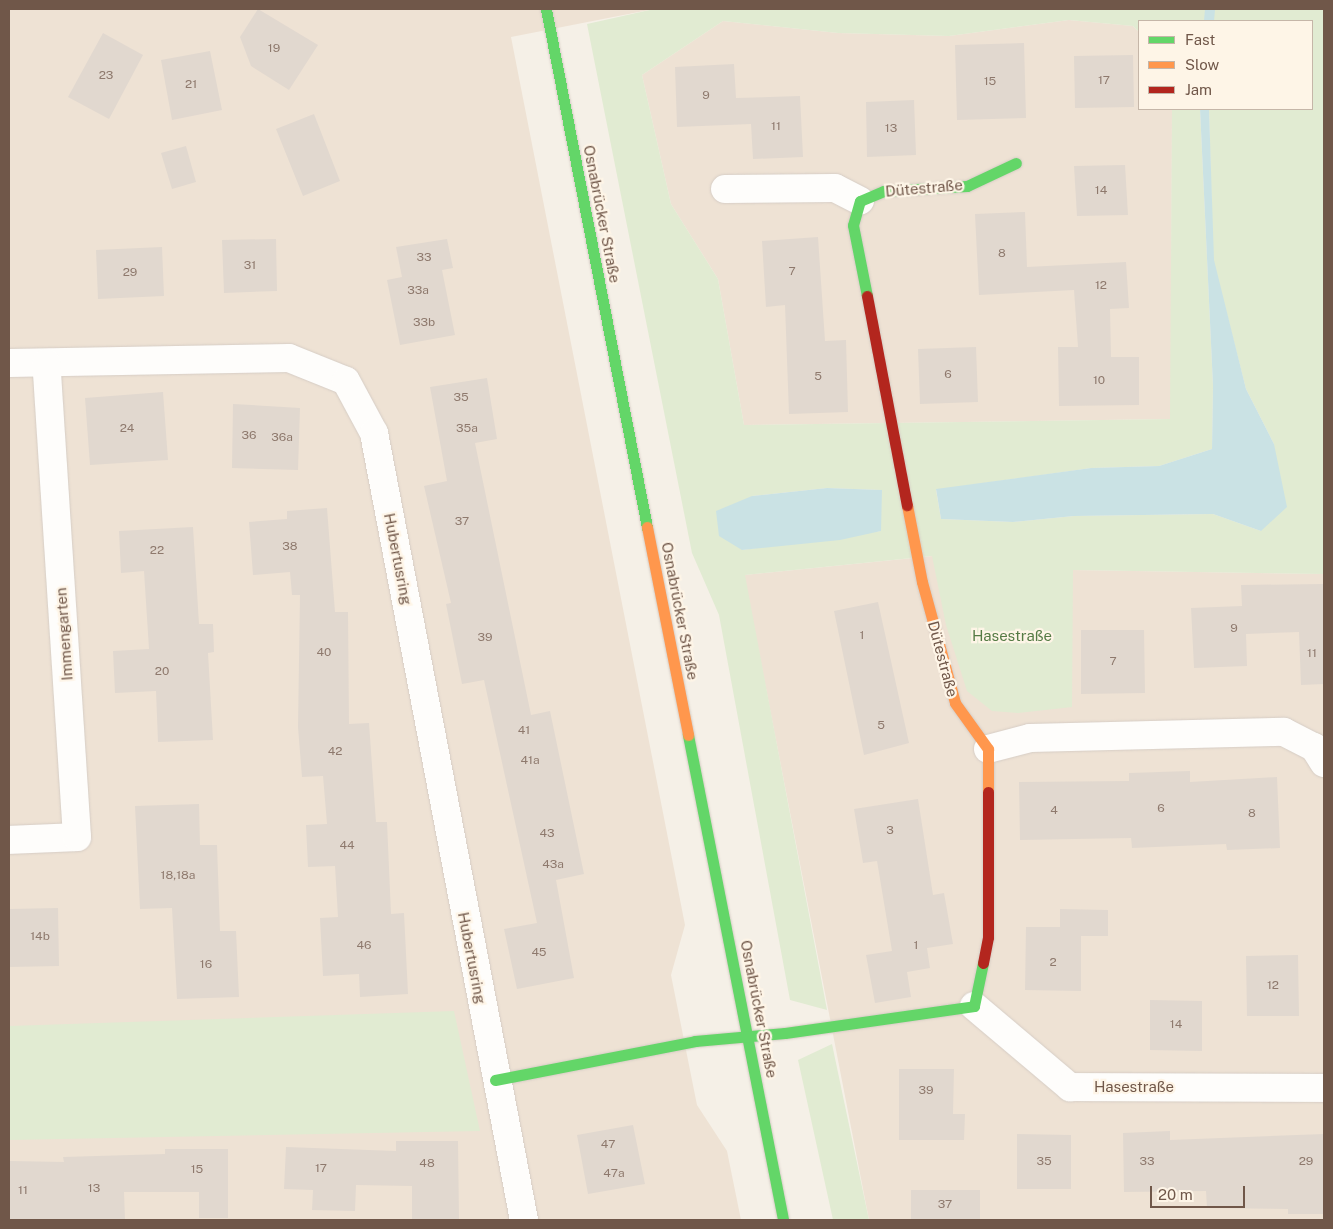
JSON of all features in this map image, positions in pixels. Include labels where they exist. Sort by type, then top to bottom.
[{"type":"street","name":"Osnabrücker Straße","points":[[546,9],[749,1037],[783,1220]]},
{"type":"street","name":"Dütestraße","points":[[988,749],[955,703],[922,582],[853,225],[860,201],[884,190],[967,186],[1016,162]]},
{"type":"street","points":[[725,189],[835,188],[860,201]]},
{"type":"street","name":"Hubertusring","points":[[9,363],[289,358],[346,381],[374,433],[495,1080],[524,1220]]},
{"type":"street","name":"Immengarten","points":[[9,840],[77,837],[46,363]]},
{"type":"street","points":[[495,1080],[695,1041],[749,1037],[974,1006],[988,937],[988,749],[1030,738],[1284,732],[1314,747],[1324,763]]},
{"type":"street","name":"Hasestraße","points":[[974,1006],[1070,1087],[1324,1088]]},
{"type":"shaded area","points":[[9,9],[654,9],[511,37],[685,925],[671,975],[697,1105],[727,1151],[741,1220],[9,1220]]},
{"type":"shaded area","points":[[1069,20],[1133,26],[1138,31],[1138,110],[1172,110],[1171,419],[744,425],[718,279],[671,204],[642,75],[723,21],[838,33],[949,36]]},
{"type":"shaded area","points":[[933,556],[940,587],[1073,570],[1324,574],[1324,1220],[869,1220],[744,575]]},
{"type":"green space","points":[[654,9],[1324,9],[1324,574],[1073,570],[1072,707],[1018,713],[992,711],[967,691],[946,625],[932,556],[745,575],[827,1010],[790,1000],[719,615],[692,553],[587,24]],"holes":[[[1069,20],[1133,26],[1138,31],[1138,20],[1313,20],[1313,110],[1209,110],[1213,260],[1246,389],[1274,444],[1261,531],[1213,514],[1074,516],[1013,522],[941,519],[936,490],[1091,468],[1159,466],[1212,449],[1213,386],[1200,110],[1172,110],[1170,419],[744,425],[718,279],[671,204],[642,75],[723,21],[838,33],[949,36]],[[827,488],[881,490],[881,531],[742,550],[752,496]]]},
{"type":"green space","points":[[454,1011],[480,1131],[9,1140],[9,1026]]},
{"type":"green space","points":[[832,1044],[869,1220],[833,1220],[798,1060]]},
{"type":"water","points":[[1200,110],[1209,110],[1214,260],[1246,389],[1274,444],[1287,507],[1261,531],[1213,514],[1074,516],[1013,522],[941,519],[936,489],[1091,468],[1159,466],[1212,449],[1213,386]]},
{"type":"water","points":[[827,488],[882,490],[881,531],[840,540],[742,550],[719,536],[716,511],[752,496]]},
{"type":"building","points":[[258,9],[318,45],[289,90],[251,66],[240,37]]},
{"type":"building","points":[[103,33],[143,55],[109,119],[68,97]]},
{"type":"building","points":[[1024,43],[1026,118],[957,120],[955,45]]},
{"type":"building","points":[[210,51],[222,110],[172,120],[161,60]]},
{"type":"building","points":[[1133,55],[1134,107],[1075,108],[1074,56]]},
{"type":"building","points":[[734,64],[736,98],[800,96],[803,157],[753,159],[751,124],[677,127],[675,67]]},
{"type":"building","points":[[914,100],[916,155],[867,157],[866,102]]},
{"type":"building","points":[[314,114],[340,181],[303,196],[276,129]]},
{"type":"building","points":[[186,146],[196,182],[172,189],[161,153]]},
{"type":"building","points":[[1125,165],[1128,215],[1077,216],[1074,166]]},
{"type":"building","points":[[1025,212],[1027,267],[1126,262],[1129,308],[1110,309],[1111,357],[1139,357],[1139,405],[1059,406],[1058,347],[1078,347],[1074,290],[979,295],[975,214]]},
{"type":"building","points":[[818,237],[825,341],[846,340],[848,412],[789,414],[785,305],[766,307],[762,241]]},
{"type":"building","points":[[276,239],[277,291],[224,293],[222,240]]},
{"type":"building","points":[[447,239],[453,268],[442,270],[455,335],[400,345],[387,280],[402,277],[396,247]]},
{"type":"building","points":[[162,247],[164,296],[98,299],[96,250]]},
{"type":"building","points":[[976,347],[978,402],[920,404],[918,349]]},
{"type":"building","points":[[487,378],[497,439],[475,443],[531,715],[550,711],[584,874],[556,880],[574,978],[517,989],[504,929],[537,923],[484,680],[462,684],[446,604],[451,603],[424,486],[447,481],[430,387]]},
{"type":"building","points":[[163,392],[168,460],[90,465],[85,398]]},
{"type":"building","points":[[233,404],[300,408],[298,470],[232,468]]},
{"type":"building","points":[[327,508],[335,612],[348,612],[349,724],[369,723],[376,822],[387,822],[391,914],[404,913],[408,994],[360,997],[359,974],[323,976],[320,918],[338,917],[335,866],[308,867],[306,825],[327,824],[323,776],[302,777],[298,727],[300,595],[292,595],[290,572],[253,575],[249,522],[287,519],[287,511]]},
{"type":"building","points":[[193,527],[199,624],[213,624],[214,652],[208,653],[213,740],[158,742],[156,691],[115,693],[113,651],[149,649],[144,571],[121,573],[119,531]]},
{"type":"building","points":[[1323,584],[1324,684],[1301,685],[1299,632],[1246,634],[1247,666],[1194,668],[1191,608],[1242,606],[1241,585]]},
{"type":"building","points":[[878,602],[909,743],[864,755],[834,611]]},
{"type":"building","points":[[1081,630],[1144,630],[1145,693],[1081,694]]},
{"type":"building","points":[[1190,771],[1190,782],[1277,777],[1280,848],[1227,850],[1226,844],[1132,848],[1131,838],[1020,840],[1019,782],[1129,781],[1129,773]]},
{"type":"building","points":[[918,799],[933,895],[944,893],[953,944],[927,948],[930,968],[907,972],[911,997],[875,1003],[866,955],[892,951],[877,861],[863,863],[854,809]]},
{"type":"building","points":[[199,804],[200,845],[217,845],[220,931],[236,931],[239,997],[177,999],[172,908],[140,909],[135,806]]},
{"type":"building","points":[[58,908],[59,966],[9,967],[9,909]]},
{"type":"building","points":[[1060,909],[1108,910],[1108,936],[1081,936],[1081,991],[1025,990],[1026,927],[1060,927]]},
{"type":"building","points":[[1298,955],[1299,1016],[1247,1016],[1246,956]]},
{"type":"building","points":[[1150,1000],[1202,1001],[1202,1051],[1150,1050]]},
{"type":"building","points":[[899,1069],[954,1069],[953,1114],[965,1114],[964,1140],[899,1140]]},
{"type":"building","points":[[633,1125],[645,1184],[588,1194],[577,1135]]},
{"type":"building","points":[[1170,1131],[1170,1140],[1324,1134],[1323,1214],[1288,1214],[1288,1209],[1207,1208],[1206,1191],[1124,1192],[1123,1133]]},
{"type":"building","points":[[1017,1134],[1071,1135],[1071,1189],[1017,1189]]},
{"type":"building","points":[[396,1141],[458,1141],[459,1220],[412,1220],[412,1186],[356,1185],[355,1211],[312,1210],[313,1190],[284,1189],[286,1147],[396,1151]]},
{"type":"building","points":[[165,1149],[228,1149],[228,1218],[199,1218],[199,1192],[124,1192],[125,1220],[9,1220],[9,1161],[64,1162],[63,1157],[165,1154]]},
{"type":"building","points":[[911,1190],[980,1190],[980,1220],[911,1220]]},
{"type":"waterway","points":[[1209,20],[1210,9]]},
{"type":"traffic: fast","points":[[546,9],[647,527]]},
{"type":"traffic: fast","points":[[867,296],[853,225],[860,201],[884,191],[967,186],[1016,163]]},
{"type":"traffic: fast","points":[[688,735],[783,1220]]},
{"type":"traffic: fast","points":[[495,1080],[695,1041],[785,1033],[974,1006],[983,963]]},
{"type":"traffic: slow","points":[[907,505],[922,582],[955,703],[988,749],[988,792]]},
{"type":"traffic: slow","points":[[647,527],[688,735]]},
{"type":"traffic: jam","points":[[867,296],[907,505]]},
{"type":"traffic: jam","points":[[983,963],[988,937],[988,792]]}]
